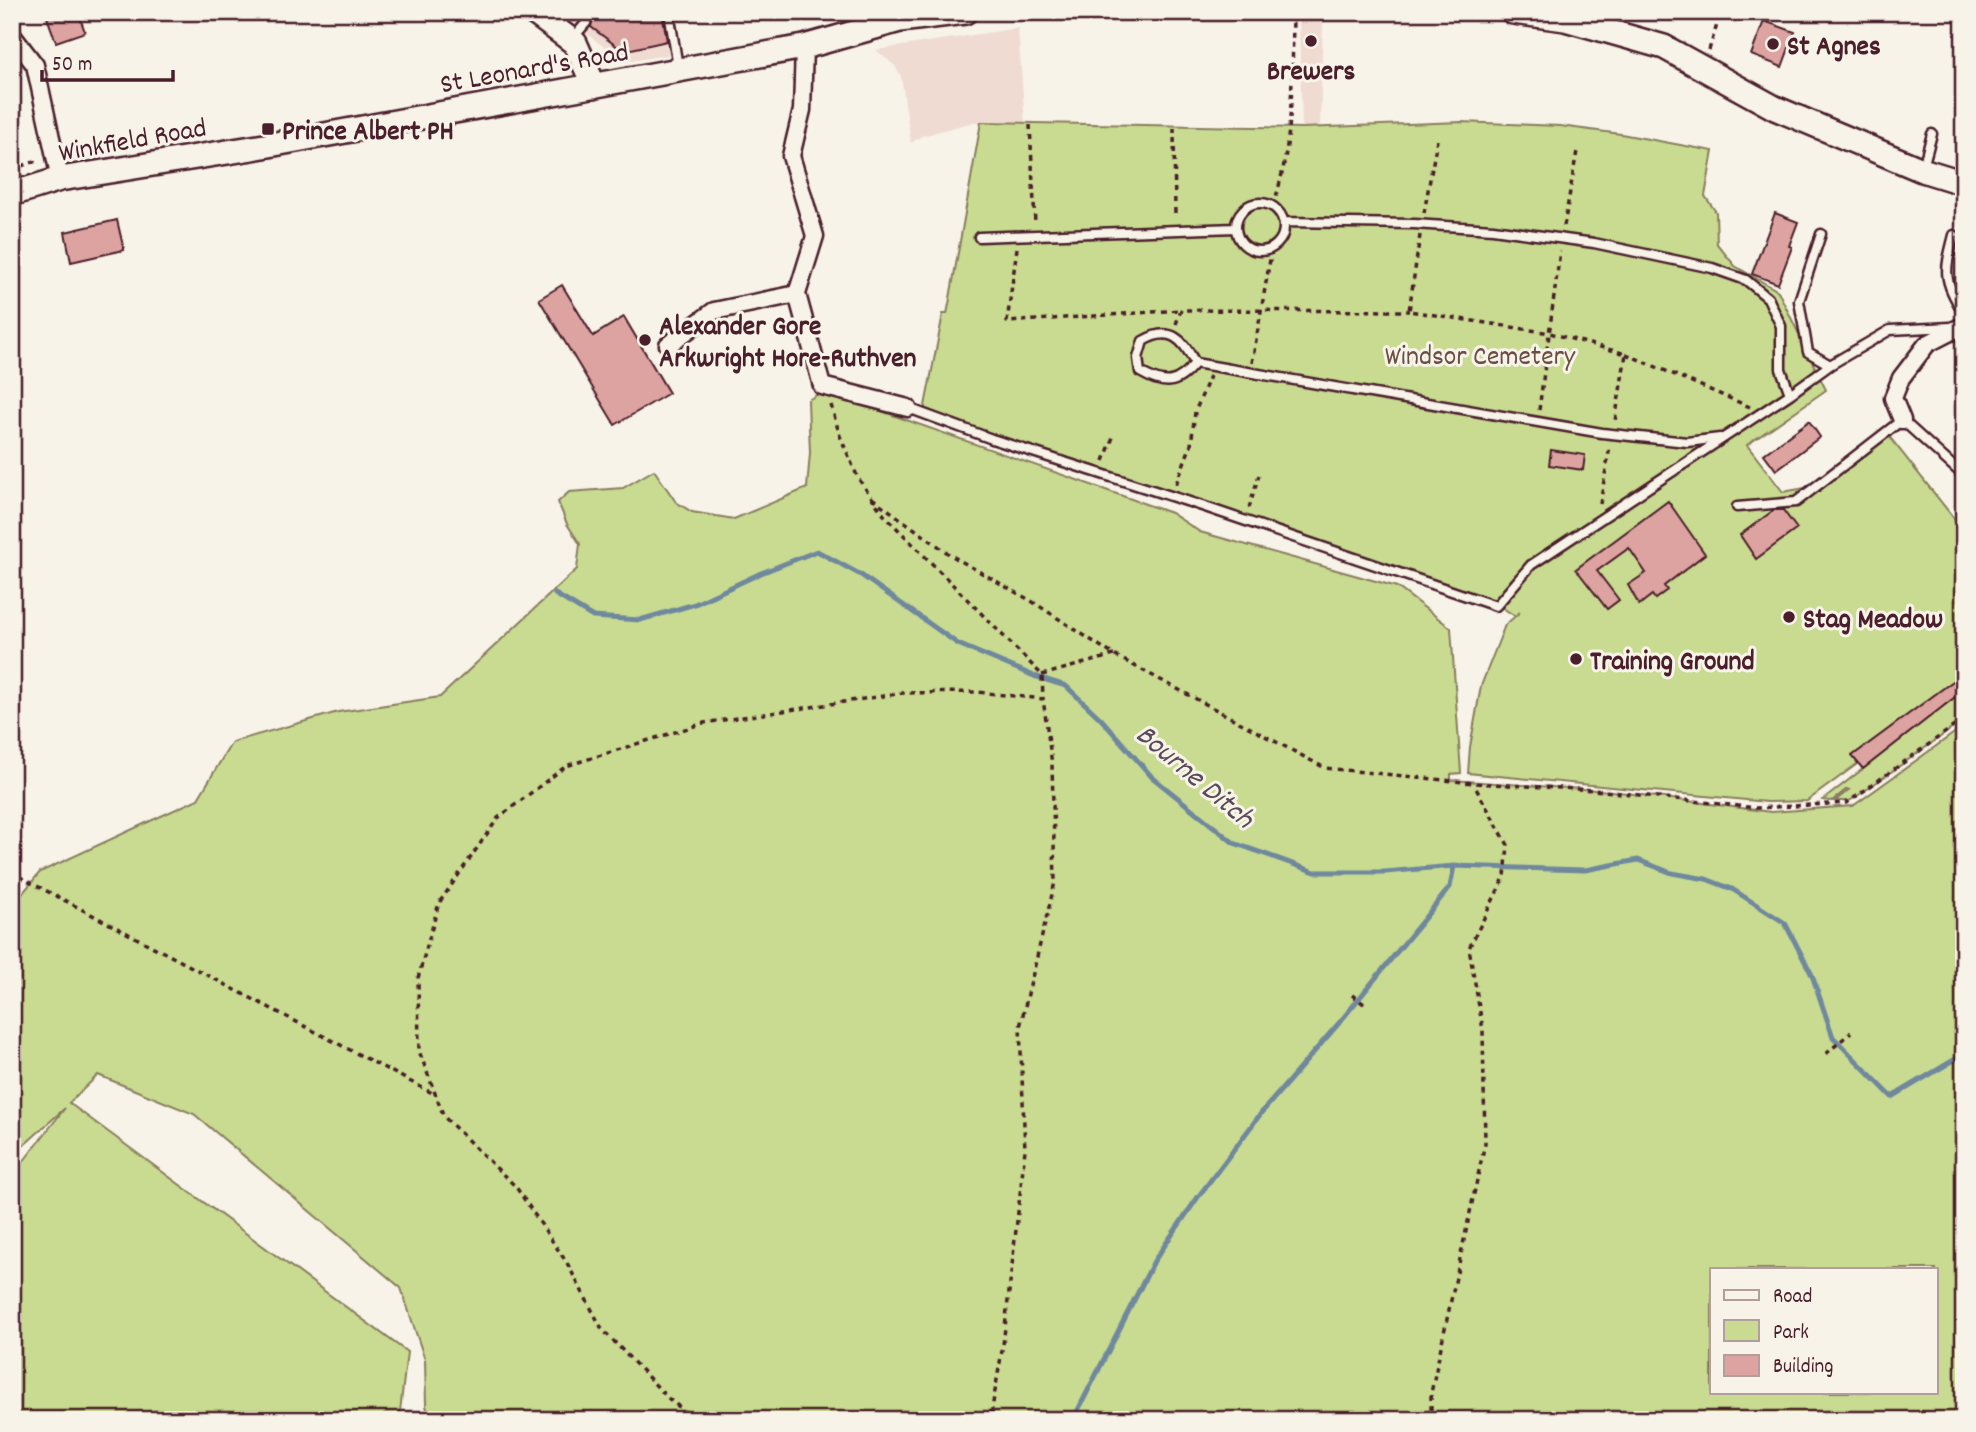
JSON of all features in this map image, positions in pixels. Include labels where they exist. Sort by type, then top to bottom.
[{"type":"main road","points":[[533,12],[575,43],[594,86]]},
{"type":"main road","points":[[1513,12],[1566,19],[1664,47],[1775,108],[1922,170],[1964,183]]},
{"type":"main road","name":"St Leonard's Road","points":[[264,146],[810,46],[839,48],[886,21],[958,13]]},
{"type":"main road","points":[[810,46],[851,26],[886,21]]},
{"type":"main road","name":"Winkfield Road","points":[[12,194],[60,180],[264,146]]},
{"type":"street","points":[[12,35],[35,65],[60,180]]},
{"type":"street","points":[[810,46],[802,110],[791,156],[815,236],[797,294],[822,386],[908,408]]},
{"type":"street","points":[[668,345],[714,310],[797,294]]},
{"type":"street","points":[[1902,420],[1893,398],[1901,378],[1927,344],[1963,322]]},
{"type":"lane","points":[[669,12],[679,70]]},
{"type":"lane","points":[[571,40],[586,23]]},
{"type":"lane","points":[[1922,170],[1932,134]]},
{"type":"lane","points":[[1262,203],[1273,206],[1284,222],[1282,236],[1272,248],[1254,250],[1244,245],[1236,228],[1238,216],[1248,205],[1262,203]]},
{"type":"lane","points":[[1284,222],[1493,229],[1712,268],[1746,280],[1768,298],[1781,326],[1781,369],[1790,394]]},
{"type":"lane","points":[[979,237],[1236,228]]},
{"type":"lane","points":[[1821,234],[1799,302],[1808,352],[1830,365]]},
{"type":"lane","points":[[908,408],[992,439],[1245,520],[1496,606],[1531,565],[1830,365],[1890,330],[1963,322],[1945,271],[1954,235]]},
{"type":"lane","points":[[1155,334],[1172,335],[1185,344],[1195,363],[1185,376],[1170,382],[1155,381],[1140,372],[1138,358],[1143,341],[1155,334]]},
{"type":"lane","points":[[1195,363],[1612,434],[1687,442],[1723,437]]},
{"type":"lane","points":[[1737,507],[1796,502],[1902,420],[1964,476]]},
{"type":"path","points":[[1273,206],[1280,187],[1291,106],[1293,12]]},
{"type":"path","points":[[1703,68],[1721,12]]},
{"type":"path","points":[[1030,125],[1035,235]]},
{"type":"path","points":[[1174,128],[1176,230]]},
{"type":"path","points":[[1409,311],[1437,140]]},
{"type":"path","points":[[1538,423],[1561,239],[1577,151]]},
{"type":"path","points":[[1019,236],[1007,322],[1181,310],[1409,311],[1550,333],[1626,354],[1753,408],[1765,410]]},
{"type":"path","points":[[1250,373],[1272,248]]},
{"type":"path","points":[[1172,335],[1181,310]]},
{"type":"path","points":[[1597,521],[1626,354]]},
{"type":"path","points":[[1171,496],[1191,445],[1195,412],[1215,367]]},
{"type":"path","points":[[822,386],[858,478],[884,515],[1042,675],[1052,764],[1055,882],[1020,1027],[1025,1150],[1003,1345],[990,1420]]},
{"type":"path","points":[[1100,473],[1113,437]]},
{"type":"path","points":[[1245,520],[1259,475]]},
{"type":"path","points":[[872,498],[951,556],[1032,602],[1114,655],[1325,768],[1474,783],[1594,790],[1757,808],[1847,803],[1964,719]]},
{"type":"path","points":[[1042,675],[1114,655]]},
{"type":"path","points":[[695,1420],[668,1398],[602,1329],[567,1263],[516,1187],[444,1117],[419,1051],[418,978],[439,903],[498,818],[566,766],[704,723],[903,693],[977,692],[1043,699]]},
{"type":"path","points":[[1431,1420],[1431,1393],[1485,1143],[1483,1030],[1469,948],[1505,876],[1508,845],[1474,783]]},
{"type":"path","points":[[12,884],[20,877],[436,1095]]},
{"type":"path","points":[[1352,995],[1368,1007]]},
{"type":"path","points":[[1826,1054],[1851,1032]]},
{"type":"shaded area","points":[[571,12],[671,12],[678,53],[625,62],[566,19]]},
{"type":"shaded area","points":[[1299,21],[1323,21],[1320,128],[1302,128]]},
{"type":"shaded area","points":[[1018,28],[1025,123],[973,122],[922,136],[911,143],[901,76],[895,66],[876,50]]},
{"type":"green space","name":"Windsor Cemetery","points":[[981,122],[1302,128],[1461,122],[1560,126],[1713,151],[1705,196],[1716,212],[1717,244],[1735,266],[1778,291],[1826,390],[1747,445],[1783,492],[1805,488],[1884,430],[1964,531],[1964,685],[1807,801],[1767,802],[1468,773],[1481,686],[1505,625],[1520,612],[1515,616],[1498,605],[1450,587],[924,411],[943,314],[947,314],[949,304]]},
{"type":"green space","points":[[824,391],[1171,513],[1200,532],[1397,587],[1451,628],[1461,773],[1451,774],[1451,780],[1611,791],[1771,812],[1853,806],[1964,726],[1964,1408],[1952,1420],[429,1420],[425,1360],[401,1288],[194,1114],[98,1075],[69,1103],[407,1352],[399,1420],[12,1420],[12,1176],[65,1108],[12,1156],[12,906],[40,872],[198,799],[232,742],[338,712],[440,697],[577,569],[580,544],[567,524],[558,502],[569,492],[623,488],[654,470],[676,502],[692,512],[734,519],[807,488],[810,453],[808,400]]},
{"type":"green space","points":[[1964,690],[1964,720],[1849,801],[1835,801],[1849,790],[1847,789],[1832,801],[1823,800]]},
{"type":"building","points":[[61,12],[78,12],[85,32],[56,42],[47,17]]},
{"type":"building","points":[[573,12],[636,12],[640,16],[662,12],[667,41],[623,51],[591,27],[590,18],[581,19]]},
{"type":"building","name":"St Agnes","points":[[1764,21],[1795,32],[1782,67],[1751,55]]},
{"type":"building","points":[[1775,213],[1798,222],[1778,284],[1752,274]]},
{"type":"building","points":[[117,220],[124,250],[71,262],[65,232]]},
{"type":"building","points":[[562,285],[593,336],[624,317],[669,393],[615,425],[539,299]]},
{"type":"building","points":[[1809,421],[1820,437],[1776,470],[1764,454]]},
{"type":"building","points":[[1551,450],[1585,455],[1583,470],[1549,465]]},
{"type":"building","points":[[1668,501],[1705,554],[1664,586],[1667,590],[1655,599],[1652,595],[1639,605],[1628,585],[1646,573],[1629,548],[1597,571],[1619,600],[1607,609],[1576,569]]},
{"type":"building","points":[[1774,510],[1783,510],[1797,529],[1756,559],[1740,535]]},
{"type":"building","points":[[1964,673],[1964,690],[1863,769],[1852,756]]},
{"type":"waterway","name":"Bourne Ditch","points":[[555,594],[593,617],[640,620],[695,604],[761,573],[817,551],[861,575],[958,644],[1034,676],[1066,686],[1101,719],[1152,777],[1234,843],[1315,872],[1385,872],[1454,866],[1585,870],[1638,860],[1672,873],[1706,879],[1732,889],[1785,923],[1812,975],[1833,1037],[1892,1097],[1964,1054]]},
{"type":"waterway","points":[[1073,1420],[1154,1261],[1198,1197],[1262,1112],[1450,887],[1454,866]]},
{"type":"place","name":"Brewers","points":[[1311,41]]},
{"type":"place","name":"St Agnes","points":[[1773,44]]},
{"type":"place","name":"Prince Albert PH","points":[[268,129]]},
{"type":"place","name":"Alexander Gore Arkwright Hore-Ruthven","points":[[645,340]]},
{"type":"place","name":"Stag Meadow","points":[[1789,617]]},
{"type":"place","name":"Training Ground","points":[[1576,659]]}]
